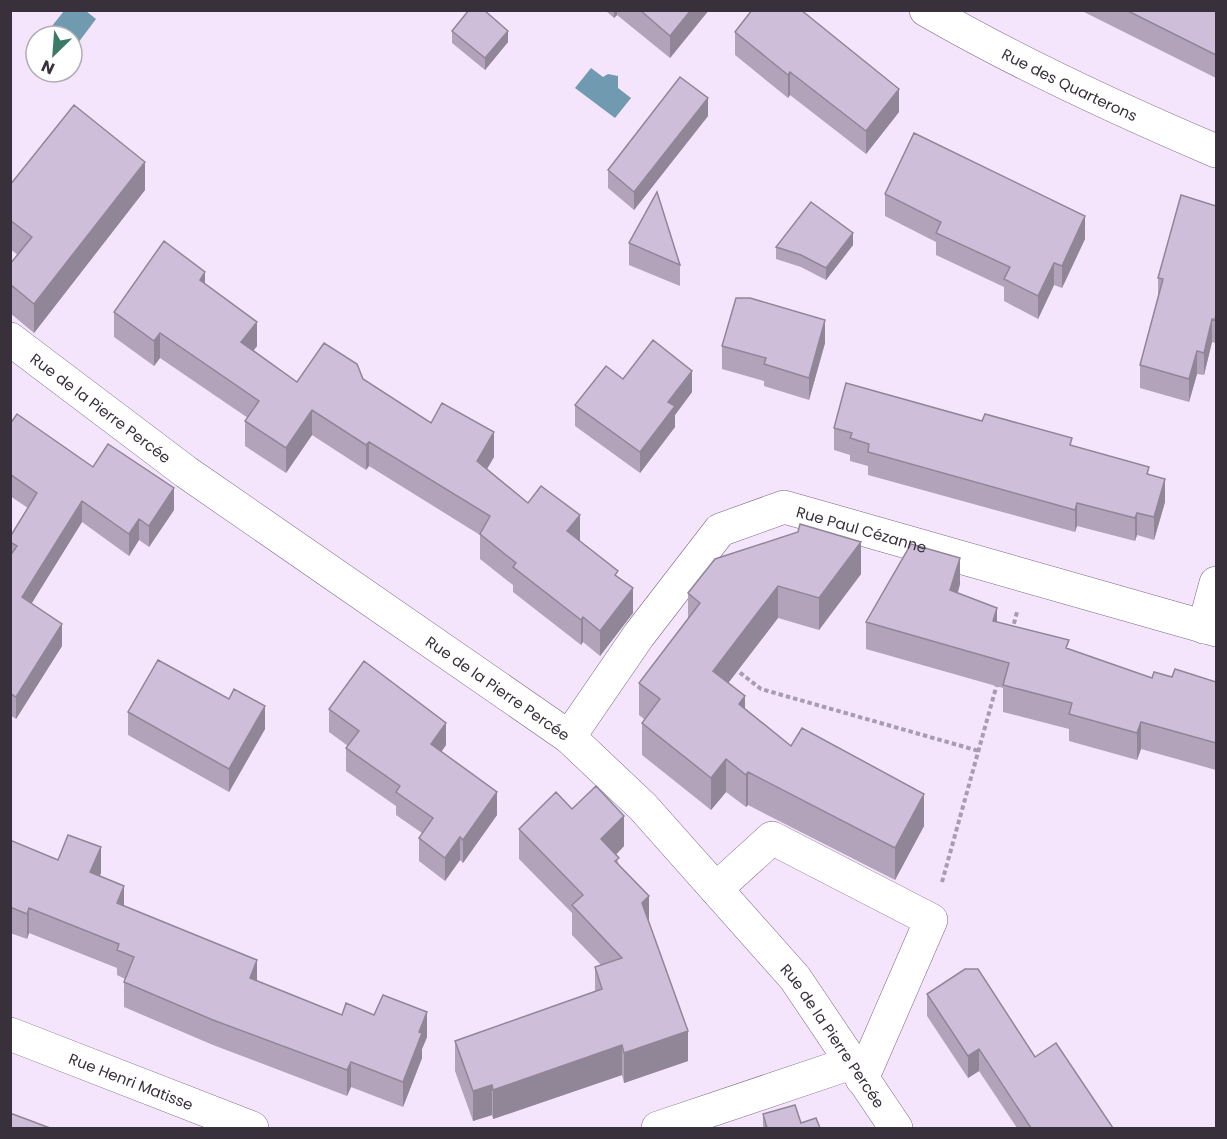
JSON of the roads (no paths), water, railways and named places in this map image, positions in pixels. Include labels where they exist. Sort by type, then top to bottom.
[{"type":"street","name":"Rue des Quarterons","points":[[926,10],[1036,70],[1216,151]]},
{"type":"street","name":"Rue de la Pierre Percée","points":[[10,339],[186,472],[568,737],[643,807],[795,978],[896,1128]]},
{"type":"street","name":"Rue Paul Cézanne","points":[[568,737],[639,635],[720,530],[784,507],[1210,629]]},
{"type":"street","points":[[1210,629],[1216,584]]},
{"type":"street","points":[[658,1128],[856,1071],[931,920],[772,838],[716,889]]},
{"type":"street","name":"Rue Henri Matisse","points":[[10,1034],[252,1128]]},
{"type":"water","points":[[64,11],[86,11],[96,19],[84,35],[84,24],[54,24]]},
{"type":"water","points":[[591,68],[603,77],[608,74],[618,76],[618,88],[631,98],[615,118],[575,88]]}]
